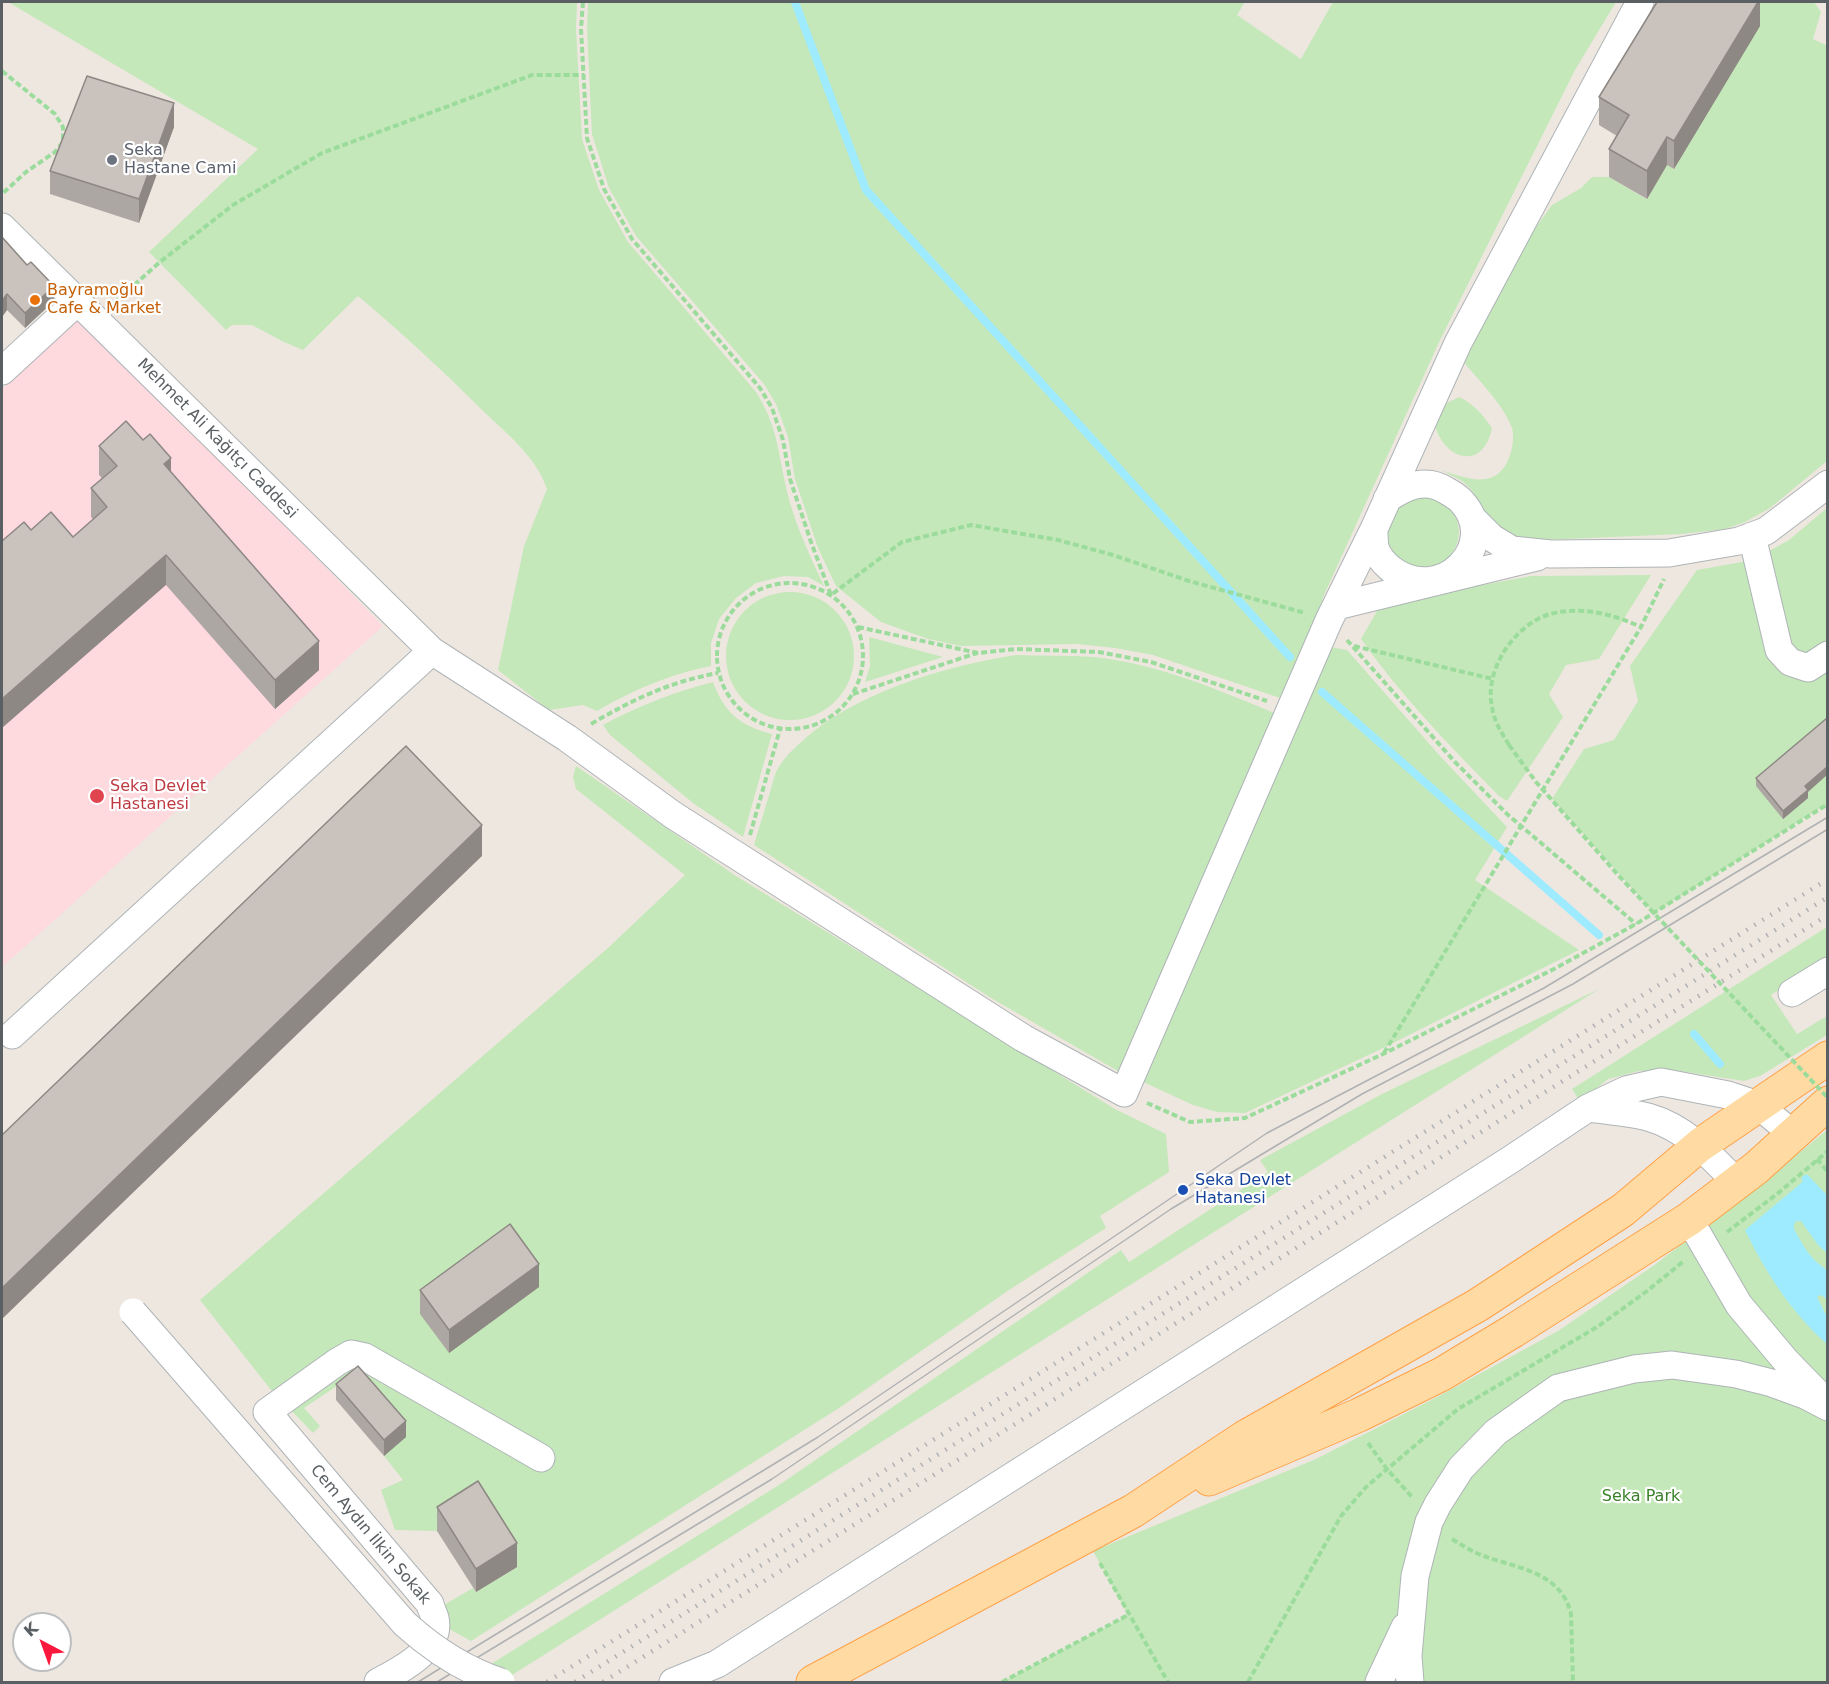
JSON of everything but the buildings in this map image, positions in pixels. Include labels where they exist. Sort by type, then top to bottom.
[{"type":"main road","points":[[813,1683],[1133,1511],[1245,1437],[1478,1305],[1623,1210],[1700,1145],[1827,1058]]},
{"type":"main road","points":[[1133,1511],[1334,1427],[1442,1374],[1513,1331],[1696,1233],[1737,1183],[1794,1135],[1827,1103]]},
{"type":"street","points":[[1124,1093],[1333,613],[1374,529],[1458,343],[1640,2]]},
{"type":"street","name":"Mehmet Ali Kağıtçı Caddesi","points":[[2,227],[432,651],[567,738],[674,815],[1023,1038],[1124,1093]]},
{"type":"street","points":[[2,371],[78,301]]},
{"type":"street","points":[[1387,499],[1402,488],[1418,483],[1442,488],[1462,501],[1473,519],[1492,538],[1512,550],[1551,554],[1678,551],[1739,541],[1766,531],[1827,484]]},
{"type":"street","points":[[1374,529],[1375,550],[1386,565],[1400,576],[1413,581],[1440,579],[1464,564],[1474,542],[1473,519]]},
{"type":"street","points":[[1752,536],[1779,650],[1790,662],[1808,668],[1827,655]]},
{"type":"street","points":[[1333,613],[1440,579],[1551,554]]},
{"type":"street","points":[[12,1035],[432,651]]},
{"type":"street","points":[[1792,993],[1827,971]]},
{"type":"street","points":[[673,1683],[717,1664],[1510,1160],[1588,1108],[1626,1090],[1661,1082],[1728,1095],[1758,1105],[1794,1135]]},
{"type":"street","points":[[1588,1108],[1648,1117],[1672,1127],[1700,1145],[1737,1183]]},
{"type":"street","points":[[1696,1233],[1725,1284],[1754,1324],[1827,1406]]},
{"type":"street","points":[[133,1312],[405,1624],[449,1659],[501,1683]]},
{"type":"street","name":"Cem Aydın İlkin Sokak","points":[[378,1683],[403,1668],[421,1653],[433,1637],[435,1618],[430,1604],[267,1412],[336,1362],[351,1354],[365,1357],[540,1458]]},
{"type":"street","points":[[1410,1683],[1408,1656],[1415,1576],[1432,1517],[1461,1468],[1496,1432],[1558,1388],[1634,1369],[1672,1365],[1736,1374],[1772,1383],[1806,1395],[1827,1406]]},
{"type":"street","points":[[1379,1683],[1410,1616]]},
{"type":"path","points":[[583,2],[581,29],[587,138],[604,189],[632,239],[760,388],[772,408],[783,440],[793,489],[831,595]]},
{"type":"path","points":[[2,70],[55,114],[63,127],[63,142],[55,152],[26,172],[2,194]]},
{"type":"path","points":[[113,304],[160,262],[233,205],[322,153],[532,75],[584,75]]},
{"type":"path","points":[[831,595],[902,542],[971,525],[1058,540],[1256,599],[1333,613],[1353,646],[1455,762],[1521,826],[1636,924]]},
{"type":"path","points":[[1383,1054],[1641,627],[1678,551]]},
{"type":"path","points":[[783,583],[808,585],[831,595],[847,609],[858,627],[863,650],[861,673],[852,694],[839,710],[821,722],[801,728],[780,729],[759,723],[741,710],[726,693],[718,673],[717,648],[724,624],[738,604],[759,589],[783,583]]},
{"type":"path","points":[[1641,627],[1622,618],[1574,611],[1548,615],[1527,624],[1513,639],[1498,662],[1493,680],[1491,704],[1496,723],[1536,782],[1618,875],[1827,1098]]},
{"type":"path","points":[[858,627],[978,653]]},
{"type":"path","points":[[1353,646],[1493,680]]},
{"type":"path","points":[[852,694],[978,653],[1016,649],[1099,652],[1151,662],[1196,676],[1249,694],[1290,713]]},
{"type":"path","points":[[567,738],[632,700],[686,679],[718,673]]},
{"type":"path","points":[[743,859],[780,729]]},
{"type":"path","points":[[1124,1093],[1190,1122],[1245,1118],[1383,1054],[1554,969],[1636,924],[1827,804]]},
{"type":"path","points":[[1248,1683],[1341,1516],[1386,1468],[1458,1409],[1598,1327],[1696,1233],[1731,1230],[1827,1151]]},
{"type":"path","points":[[1363,1436],[1386,1468],[1450,1538],[1480,1555],[1541,1574],[1560,1592],[1569,1605],[1571,1614],[1573,1683]]},
{"type":"path","points":[[1098,1560],[1168,1683]]},
{"type":"path","points":[[1002,1683],[1128,1615]]},
{"type":"shaded area","name":"Seka Devlet Hastanesi","points":[[80,317],[383,626],[2,967],[2,389]]},
{"type":"green space","points":[[8,2],[577,2],[576,28],[582,139],[599,190],[628,242],[756,392],[764,406],[774,432],[792,510],[824,586],[808,577],[784,576],[756,583],[736,598],[719,619],[711,643],[711,666],[652,684],[597,711],[583,705],[549,710],[498,670],[524,546],[547,489],[528,455],[436,365],[358,296],[303,350],[252,325],[232,325],[226,330],[149,252],[258,149]]},
{"type":"green space","points":[[588,2],[1245,2],[1237,15],[1301,59],[1333,2],[1616,2],[1575,70],[1441,338],[1324,595],[1286,700],[1153,655],[1115,648],[1077,644],[961,646],[928,639],[881,622],[836,586],[818,548],[795,479],[788,437],[776,404],[764,384],[636,236],[609,188],[592,134],[587,29]]},
{"type":"green space","points":[[1719,2],[1814,2],[1821,12],[1813,39],[1828,46],[1827,461],[1770,508],[1745,522],[1725,529],[1682,534],[1542,540],[1513,538],[1483,517],[1472,490],[1462,481],[1441,470],[1472,479],[1490,478],[1498,474],[1505,466],[1512,449],[1513,431],[1508,419],[1463,361],[1531,234],[1552,205],[1581,188],[1592,177],[1609,177],[1646,199],[1667,165],[1675,169]]},
{"type":"green space","points":[[1459,397],[1478,410],[1492,428],[1487,443],[1479,452],[1470,456],[1451,451],[1443,443],[1434,419],[1445,404]]},
{"type":"green space","points":[[1423,496],[1443,502],[1453,512],[1459,532],[1453,552],[1443,562],[1423,568],[1403,562],[1393,552],[1387,532],[1393,512],[1403,502]]},
{"type":"green space","points":[[1827,508],[1827,804],[1654,913],[1552,799],[1584,749],[1614,740],[1638,701],[1630,666],[1697,570],[1753,560],[1789,540]]},
{"type":"green space","points":[[1651,575],[1599,659],[1566,665],[1549,694],[1563,717],[1507,801],[1499,796],[1427,720],[1361,639],[1381,604],[1531,576]]},
{"type":"green space","points":[[790,592],[814,597],[835,611],[849,632],[854,656],[849,680],[835,701],[814,715],[790,720],[766,715],[745,701],[731,680],[726,656],[731,632],[745,611],[766,597]]},
{"type":"green space","points":[[869,637],[943,657],[865,682],[870,666]]},
{"type":"green space","points":[[1330,647],[1347,650],[1440,756],[1507,827],[1475,880],[1579,950],[1379,1050],[1245,1113],[1217,1112],[1193,1105],[1139,1080]]},
{"type":"green space","points":[[1016,655],[1074,656],[1118,660],[1188,679],[1279,715],[1123,1074],[991,998],[754,845],[777,770],[792,751],[819,727],[871,697],[900,685],[959,667]]},
{"type":"green space","points":[[713,682],[722,702],[735,717],[751,727],[772,734],[743,837],[693,803],[610,735],[603,725],[656,700]]},
{"type":"green space","points":[[576,766],[736,876],[1115,1109],[1166,1134],[1169,1172],[1100,1216],[1106,1228],[1009,1290],[839,1408],[471,1641],[435,1621],[442,1606],[473,1588],[476,1592],[517,1567],[437,1531],[395,1530],[381,1490],[403,1480],[384,1456],[352,1376],[304,1408],[320,1426],[313,1433],[287,1406],[363,1343],[275,1395],[200,1300],[609,947],[685,875],[576,789],[573,777]]},
{"type":"green space","points":[[1827,927],[1827,959],[1771,995],[1797,1034],[1827,1016],[1827,1035],[1760,1076],[1744,1081],[1673,1070],[1639,1071],[1608,1079],[1580,1102],[1572,1089]]},
{"type":"green space","points":[[1599,989],[501,1682],[462,1682],[779,1485],[1121,1250],[1129,1262],[1268,1172],[1260,1160],[1382,1094]]},
{"type":"green space","name":"Seka Park","points":[[1827,1130],[1827,1682],[1002,1682],[1128,1615],[1093,1551],[1316,1459],[1558,1331],[1653,1266],[1760,1185]]},
{"type":"water","points":[[1806,1179],[1827,1202],[1827,1253],[1818,1245],[1801,1221],[1796,1221],[1794,1229],[1811,1256],[1827,1270],[1827,1299],[1821,1295],[1817,1297],[1827,1317],[1827,1344],[1802,1319],[1780,1291],[1745,1230]]},
{"type":"waterway","points":[[795,2],[866,190],[1290,657]]},
{"type":"waterway","points":[[1322,692],[1599,935]]},
{"type":"waterway","points":[[1694,1034],[1720,1064]]},
{"type":"waterway","points":[[1806,1179],[1828,1202]]},
{"type":"tram line","points":[[418,1682],[818,1437],[1267,1133],[1544,988],[1828,817]]},
{"type":"tram line","points":[[437,1682],[772,1479],[1171,1209],[1362,1094],[1573,984],[1828,829]]},
{"type":"railway","points":[[547,1682],[1828,879]]},
{"type":"railway","points":[[575,1682],[1828,897]]},
{"type":"railway","points":[[603,1682],[1828,915]]},
{"type":"place","name":"Seka Hastane Cami","points":[[112,160]]},
{"type":"place","name":"Bayramoğlu Cafe & Market","points":[[35,300]]},
{"type":"place","name":"Seka Devlet Hastanesi","points":[[97,796]]},
{"type":"place","name":"Seka Devlet Hatanesi","points":[[1183,1190]]}]
